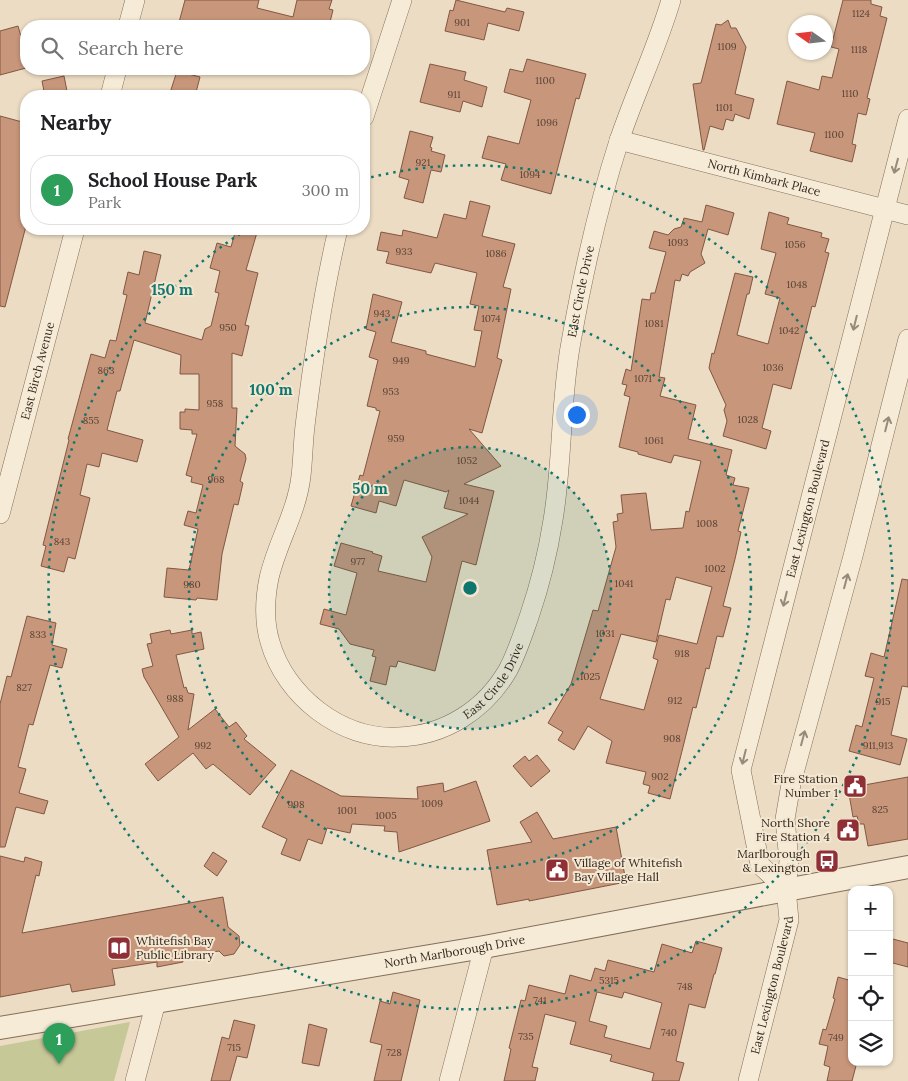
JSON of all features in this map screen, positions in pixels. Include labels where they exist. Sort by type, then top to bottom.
[{"type":"street","points":[[130,20],[135,0]]},
{"type":"street","points":[[370,99],[402,0]]},
{"type":"street","name":"East Circle Drive","points":[[337,235],[329,268],[304,428],[301,478],[296,503],[278,548],[268,580],[265,612],[270,642],[278,661],[292,684],[308,703],[346,728],[379,736],[406,737],[440,729],[468,716],[491,696],[508,668],[522,638],[534,602],[554,518],[566,377],[590,240],[619,140],[672,0]]},
{"type":"street","points":[[112,90],[115,75]]},
{"type":"street","name":"East Lexington Boulevard","points":[[786,889],[760,865],[741,770],[908,119]]},
{"type":"street","name":"North Kimbark Place","points":[[619,140],[908,215]]},
{"type":"street","name":"East Birch Avenue","points":[[0,514],[73,235]]},
{"type":"street","name":"East Lexington Boulevard","points":[[748,1081],[789,920],[786,889],[788,861],[785,819],[790,784],[854,556],[908,339]]},
{"type":"street","name":"North Marlborough Drive","points":[[0,1028],[484,946],[908,867]]},
{"type":"street","points":[[449,1081],[484,946]]},
{"type":"street","points":[[135,1081],[156,1002]]},
{"type":"green space","points":[[130,1022],[114,1081],[0,1081],[0,1046]]},
{"type":"building","points":[[185,0],[259,0],[257,8],[293,17],[297,0],[332,0],[329,9],[333,10],[330,20],[180,20]]},
{"type":"building","points":[[456,0],[505,12],[507,8],[524,12],[519,31],[488,23],[484,40],[445,31],[450,10],[453,11]]},
{"type":"building","points":[[843,0],[871,0],[871,4],[882,7],[880,16],[887,18],[867,98],[870,99],[866,115],[858,113],[852,144],[856,145],[852,162],[810,151],[815,133],[777,124],[787,81],[819,90],[822,76],[832,78],[839,49],[833,48],[833,39]]},
{"type":"building","points":[[728,20],[731,28],[736,28],[746,47],[735,94],[754,99],[749,119],[735,114],[733,121],[726,119],[723,130],[710,126],[703,150],[693,84],[701,83],[716,24],[721,25]]},
{"type":"building","points":[[18,26],[20,33],[20,70],[0,75],[0,31]]},
{"type":"building","points":[[527,59],[586,74],[579,99],[576,98],[551,194],[501,180],[506,164],[482,158],[488,136],[519,144],[531,100],[504,92],[510,69],[523,72]]},
{"type":"building","points":[[430,64],[466,72],[464,80],[487,87],[482,107],[463,101],[460,112],[420,102]]},
{"type":"building","points":[[176,75],[200,77],[197,90],[171,90]]},
{"type":"building","points":[[64,76],[67,90],[44,90],[42,81]]},
{"type":"building","points":[[0,116],[20,121],[20,235],[24,235],[5,307],[0,306]]},
{"type":"building","points":[[410,131],[433,137],[430,147],[432,148],[431,151],[445,155],[441,172],[431,170],[423,203],[404,198],[409,180],[399,177]]},
{"type":"building","points":[[470,201],[490,206],[482,236],[515,244],[503,287],[511,289],[497,358],[502,360],[482,433],[469,429],[501,466],[464,484],[494,491],[476,565],[462,561],[435,671],[398,661],[396,667],[390,666],[386,685],[370,681],[376,657],[372,656],[374,650],[350,644],[339,629],[320,624],[324,609],[346,615],[357,573],[334,566],[341,543],[382,556],[378,571],[426,582],[432,557],[422,537],[468,514],[444,508],[449,490],[446,492],[404,480],[396,506],[379,501],[376,513],[351,506],[360,475],[363,476],[380,411],[367,406],[378,360],[369,357],[376,332],[366,329],[373,294],[402,302],[391,342],[426,351],[426,354],[475,367],[482,331],[474,330],[479,306],[470,304],[477,273],[435,263],[431,273],[386,263],[389,252],[377,250],[381,232],[402,236],[403,230],[437,238],[444,214],[466,219]]},
{"type":"building","points":[[706,205],[734,213],[728,235],[708,229],[701,254],[705,263],[690,272],[688,276],[682,274],[680,281],[675,280],[659,377],[665,378],[660,396],[696,405],[688,439],[732,450],[726,475],[735,478],[733,485],[749,488],[738,531],[741,532],[723,606],[731,608],[723,637],[717,636],[709,669],[706,668],[696,708],[693,707],[670,799],[648,793],[650,786],[643,784],[646,772],[606,763],[612,741],[588,726],[574,750],[558,740],[563,732],[548,723],[571,684],[593,610],[598,611],[616,547],[613,522],[618,521],[617,514],[623,513],[621,495],[646,493],[651,530],[683,528],[686,511],[689,512],[701,461],[674,455],[671,463],[619,447],[630,397],[624,395],[627,385],[622,384],[626,369],[631,371],[642,299],[650,300],[651,293],[655,293],[666,252],[649,248],[654,231],[668,235],[674,229],[681,227],[684,218],[702,222]],"holes":[[[676,577],[712,587],[697,644],[659,635],[653,658],[658,660],[644,710],[600,699],[621,634],[656,642],[666,599],[670,600]]]},
{"type":"building","points":[[769,212],[789,218],[787,224],[822,233],[821,237],[829,239],[825,252],[829,253],[815,307],[812,306],[791,389],[773,384],[762,428],[771,431],[766,449],[723,436],[727,421],[724,410],[726,405],[709,368],[735,273],[753,277],[737,335],[768,344],[780,298],[765,294],[776,253],[761,249]]},
{"type":"building","points":[[234,235],[256,235],[246,270],[258,273],[245,325],[249,326],[242,356],[232,353],[232,408],[237,408],[235,446],[245,454],[246,459],[240,481],[243,483],[238,505],[234,504],[222,554],[217,600],[164,597],[167,568],[189,570],[198,529],[184,525],[188,511],[196,513],[203,485],[191,482],[192,477],[186,475],[197,434],[192,434],[192,430],[180,429],[180,412],[185,412],[185,409],[199,410],[199,374],[180,374],[181,355],[134,340],[120,391],[117,391],[107,430],[143,440],[137,462],[102,453],[99,467],[87,464],[80,495],[90,498],[75,559],[68,557],[64,572],[41,566],[46,546],[43,545],[68,439],[91,354],[105,358],[110,340],[116,341],[127,295],[123,294],[128,272],[139,275],[144,251],[161,255],[145,323],[202,340],[205,329],[211,326],[219,293],[215,292],[220,271],[210,268],[217,243],[231,247]]},
{"type":"building","points":[[902,579],[908,580],[908,687],[902,686],[891,735],[907,739],[900,765],[849,751],[856,725],[862,727],[874,678],[865,676],[871,653],[884,657]]},
{"type":"building","points":[[27,616],[56,623],[52,645],[67,649],[62,668],[50,665],[33,725],[29,724],[18,767],[26,769],[19,793],[48,801],[44,814],[16,807],[5,847],[0,847],[0,704],[7,676],[11,677]]},
{"type":"building","points":[[170,630],[171,634],[192,630],[192,634],[201,632],[204,649],[176,655],[184,688],[186,687],[188,693],[194,694],[188,730],[215,709],[229,727],[236,722],[247,736],[244,739],[276,765],[250,795],[213,764],[206,769],[193,753],[158,781],[145,764],[179,737],[144,677],[142,669],[153,666],[147,644],[152,643],[150,634]]},
{"type":"building","points":[[537,755],[550,771],[531,787],[513,766],[525,756],[529,761]]},
{"type":"building","points":[[291,770],[341,796],[418,799],[417,787],[443,783],[444,792],[476,781],[490,821],[399,852],[397,832],[384,831],[385,826],[352,824],[350,833],[327,828],[322,844],[308,839],[300,861],[281,854],[287,839],[262,827]]},
{"type":"building","points":[[908,777],[908,839],[868,846],[864,824],[859,824],[857,816],[853,817],[848,788]]},
{"type":"building","name":"Village of Whitefish Bay Village Hall","points":[[537,812],[553,839],[616,827],[626,882],[529,901],[529,899],[497,905],[487,850],[532,842],[520,822]]},
{"type":"building","points":[[213,852],[227,861],[217,876],[204,866]]},
{"type":"building","name":"Whitefish Bay Public Library","points":[[0,856],[24,862],[25,857],[42,862],[39,876],[36,875],[22,933],[223,897],[228,927],[239,936],[240,945],[234,954],[224,956],[219,951],[182,957],[183,962],[157,967],[157,962],[112,969],[115,985],[72,992],[70,984],[0,997]]},
{"type":"building","points":[[893,939],[908,943],[908,967],[893,963]]},
{"type":"building","points":[[696,941],[722,948],[705,1008],[689,1004],[676,1061],[684,1063],[679,1081],[652,1081],[654,1073],[610,1061],[612,1055],[570,1044],[576,1022],[545,1014],[532,1067],[538,1068],[535,1081],[504,1081],[511,1049],[509,1048],[521,1000],[525,1001],[529,985],[565,994],[570,975],[591,981],[595,968],[605,971],[608,960],[654,972],[662,944],[692,953]],"holes":[[[597,992],[622,998],[624,992],[662,1003],[650,1049],[604,1037],[607,1026],[589,1021]]]},
{"type":"building","points":[[838,977],[848,980],[848,1066],[856,1066],[852,1081],[827,1081],[830,1067],[824,1065],[828,1046],[819,1044],[823,1029],[826,1030],[835,999],[833,998]]},
{"type":"building","points":[[393,992],[420,1000],[401,1081],[374,1081],[382,1045],[370,1042],[380,1001],[390,1004]]},
{"type":"building","points":[[234,1020],[255,1025],[247,1058],[237,1056],[230,1081],[211,1081],[222,1037],[229,1039]]},
{"type":"building","points":[[309,1024],[327,1029],[319,1066],[302,1063]]},
{"type":"place","name":"Fire Station Number 1","points":[[855,786]]},
{"type":"place","name":"North Shore Fire Station 4","points":[[848,830]]},
{"type":"place","name":"Marlborough & Lexington","points":[[827,861]]},
{"type":"place","name":"Village of Whitefish Bay Village Hall","points":[[557,870]]},
{"type":"place","name":"Whitefish Bay Public Library","points":[[119,948]]},
{"type":"place","name":"School House Park","points":[[59,1064]]}]
